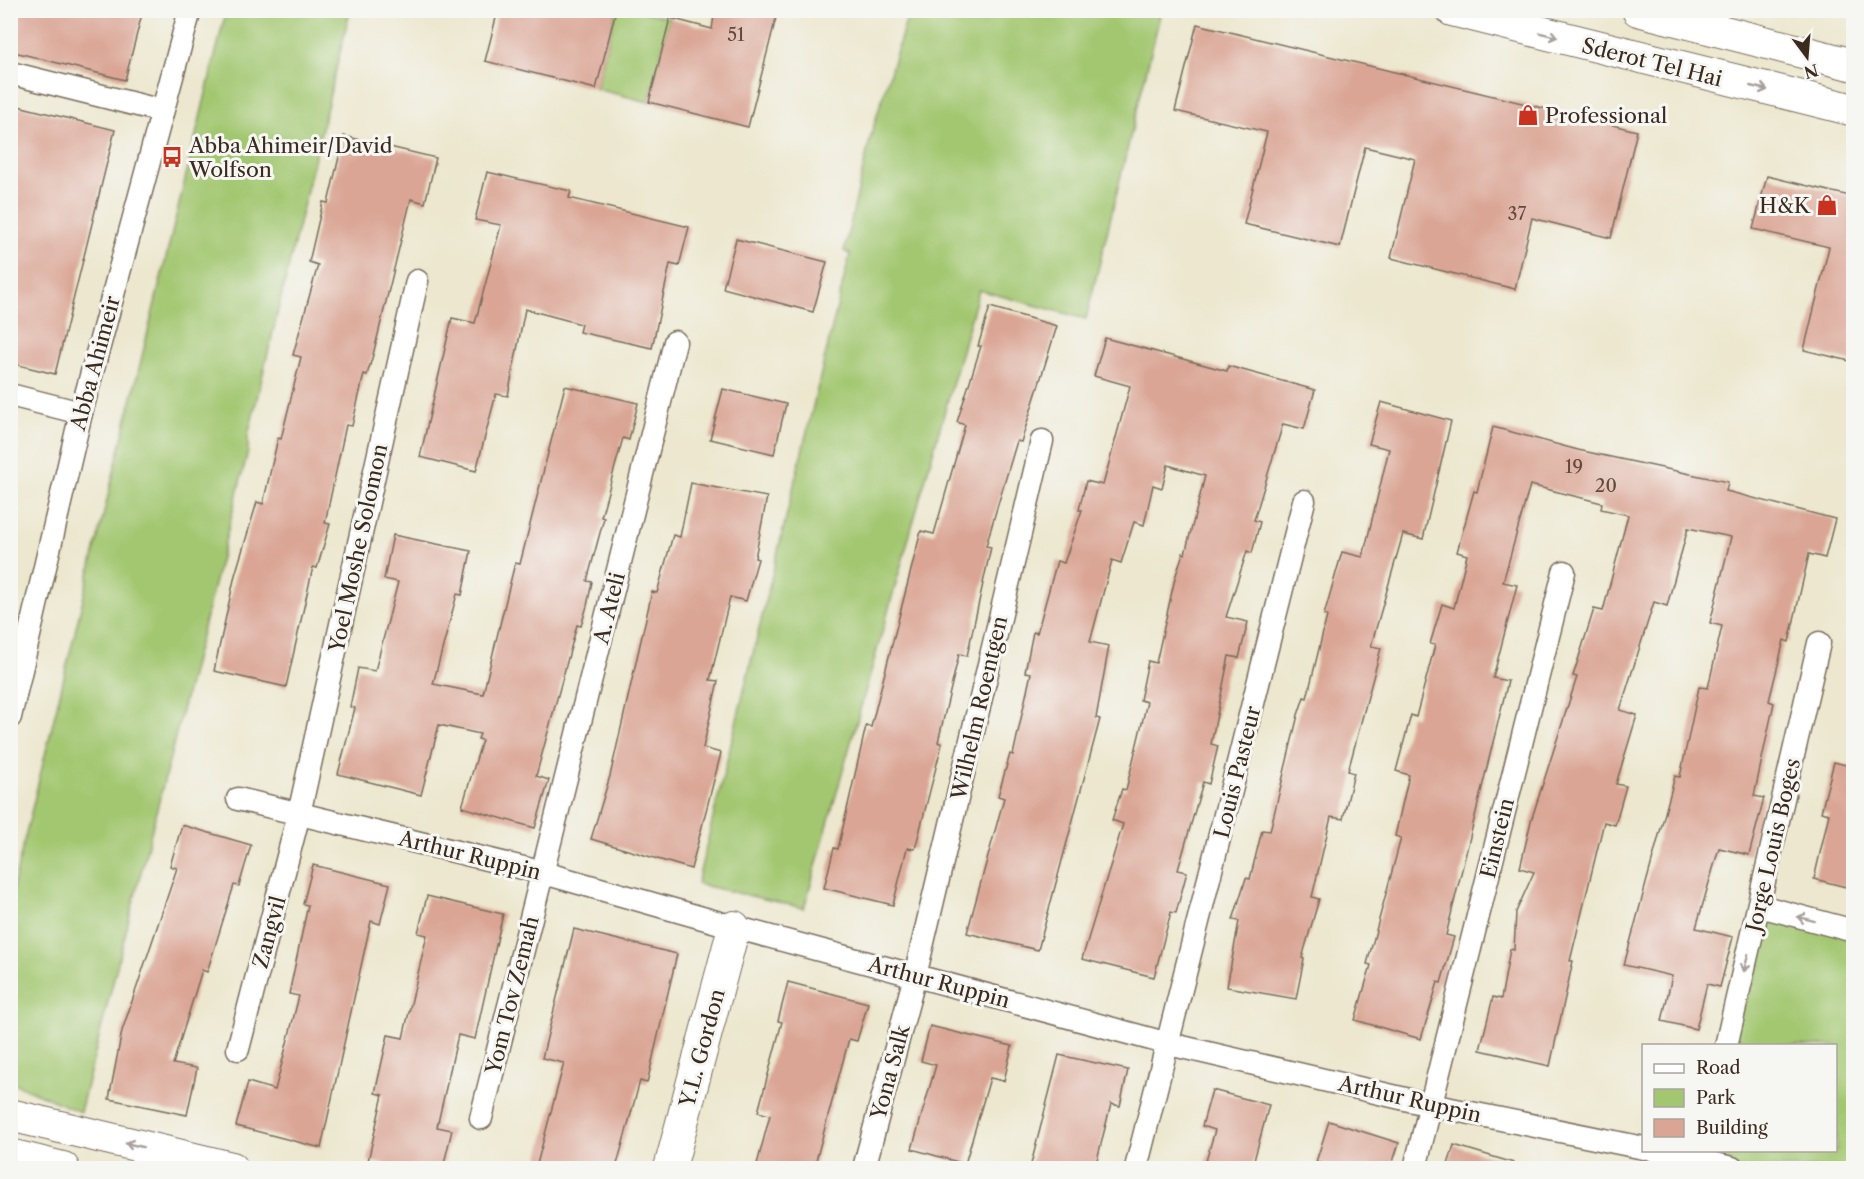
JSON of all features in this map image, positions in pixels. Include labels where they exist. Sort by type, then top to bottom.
[{"type":"main road","name":"Sderot Tel Hai","points":[[1452,10],[1854,110]]},
{"type":"main road","points":[[1638,10],[1854,65]]},
{"type":"main road","name":"Y.L. Gordon","points":[[670,1168],[734,927]]},
{"type":"main road","points":[[10,1115],[232,1168]]},
{"type":"main road","points":[[10,1155],[63,1168]]},
{"type":"street","name":"Abba Ahimeir","points":[[10,717],[81,413],[190,10]]},
{"type":"street","points":[[10,73],[162,111]]},
{"type":"street","name":"Yoel Moshe Solomon","points":[[299,814],[417,282]]},
{"type":"street","name":"A. Ateli","points":[[544,873],[675,342]]},
{"type":"street","points":[[10,395],[81,413]]},
{"type":"street","name":"Wilhelm Roentgen","points":[[915,976],[1042,441]]},
{"type":"street","name":"Louis Pasteur","points":[[1136,1168],[1304,501]]},
{"type":"street","name":"Einstein","points":[[1415,1168],[1564,572]]},
{"type":"street","name":"Jorge Louis Boges","points":[[1726,1044],[1819,643]]},
{"type":"street","name":"Arthur Ruppin","points":[[238,799],[544,873],[734,927],[1169,1044],[1431,1105],[1642,1148]]},
{"type":"street","name":"Zangvil","points":[[238,1049],[299,814]]},
{"type":"street","name":"Yom Tov Zemah","points":[[481,1118],[544,873]]},
{"type":"street","points":[[1760,906],[1854,931]]},
{"type":"street","name":"Yona Salk","points":[[864,1168],[915,976]]},
{"type":"street","points":[[1663,1152],[1732,1168]]},
{"type":"green space","points":[[226,11],[350,11],[248,436],[248,451],[80,1112],[11,1082],[11,895]]},
{"type":"green space","points":[[616,11],[639,11],[670,18],[649,102],[596,89]]},
{"type":"green space","points":[[909,11],[1161,11],[1086,319],[979,290],[804,908],[697,884],[850,254],[844,251],[871,135]]},
{"type":"green space","points":[[1760,906],[1853,931],[1853,1168],[1734,1168],[1702,1152],[1837,1152],[1837,1044],[1726,1044]]},
{"type":"building","points":[[10,10],[143,10],[125,80],[10,51]]},
{"type":"building","points":[[498,10],[616,10],[596,89],[485,61]]},
{"type":"building","points":[[715,10],[778,10],[748,127],[649,102],[670,18],[712,29]]},
{"type":"building","points":[[1197,24],[1637,131],[1611,238],[1532,218],[1515,289],[1391,258],[1415,159],[1365,147],[1340,247],[1244,224],[1267,132],[1175,111]]},
{"type":"building","points":[[10,104],[115,130],[55,374],[10,363]]},
{"type":"building","points":[[344,136],[436,158],[425,203],[411,199],[373,355],[367,375],[364,374],[352,426],[346,425],[325,523],[330,524],[317,568],[313,567],[286,687],[214,671],[235,575],[257,502],[263,504],[278,438],[281,439],[301,357],[293,355],[318,265],[309,262],[323,202],[328,203]]},
{"type":"building","points":[[487,172],[571,191],[569,198],[689,227],[679,266],[670,264],[652,348],[579,332],[581,324],[525,309],[508,396],[496,394],[476,471],[420,457],[452,318],[475,323],[501,225],[475,220]]},
{"type":"building","points":[[1767,176],[1854,197],[1854,362],[1804,350],[1829,247],[1753,229]]},
{"type":"building","points":[[736,239],[827,262],[813,312],[723,288]]},
{"type":"building","points":[[990,307],[1057,326],[1021,442],[1017,441],[986,546],[991,547],[967,656],[959,654],[938,742],[942,744],[915,849],[907,848],[893,905],[824,888],[834,848],[838,849],[866,726],[871,727],[921,531],[934,534],[965,425],[957,422],[981,346],[978,346]]},
{"type":"building","points":[[1105,338],[1227,371],[1228,366],[1315,390],[1304,429],[1283,424],[1254,520],[1260,522],[1252,553],[1247,551],[1226,617],[1248,622],[1239,658],[1229,656],[1211,744],[1218,746],[1209,784],[1203,782],[1178,870],[1187,872],[1176,913],[1171,912],[1154,977],[1082,959],[1123,824],[1112,820],[1122,789],[1126,790],[1147,702],[1140,700],[1148,661],[1156,663],[1175,578],[1183,553],[1185,554],[1205,476],[1168,465],[1162,488],[1153,485],[1144,525],[1134,522],[1121,563],[1112,560],[1090,642],[1109,646],[1096,718],[1100,719],[1038,950],[967,933],[1004,798],[998,796],[1010,754],[1013,755],[1031,673],[1025,672],[1033,632],[1037,633],[1057,561],[1064,563],[1082,510],[1079,510],[1086,481],[1103,485],[1130,386],[1094,376]]},
{"type":"building","points":[[565,386],[638,403],[629,440],[623,438],[601,517],[604,518],[587,581],[592,582],[587,606],[581,626],[577,625],[536,776],[549,780],[535,828],[462,807],[482,740],[478,739],[480,734],[439,725],[421,795],[338,774],[355,708],[350,707],[358,668],[375,671],[398,582],[384,579],[393,535],[471,551],[462,595],[457,594],[433,684],[483,694],[515,563],[520,564]]},
{"type":"building","points":[[723,389],[786,404],[774,454],[710,439]]},
{"type":"building","points":[[1381,402],[1451,421],[1423,539],[1403,534],[1371,646],[1381,648],[1348,771],[1354,773],[1343,819],[1331,817],[1312,897],[1319,899],[1302,958],[1304,959],[1296,999],[1227,987],[1239,921],[1233,920],[1246,878],[1250,879],[1262,830],[1270,831],[1298,715],[1304,697],[1307,698],[1327,616],[1324,615],[1342,552],[1363,557],[1389,449],[1369,444]]},
{"type":"building","points":[[1493,427],[1578,450],[1728,482],[1726,491],[1835,519],[1825,558],[1809,554],[1789,642],[1784,640],[1769,701],[1774,703],[1754,796],[1764,798],[1749,855],[1719,848],[1696,928],[1733,937],[1720,987],[1707,984],[1696,1029],[1662,1021],[1672,976],[1624,965],[1675,776],[1680,777],[1699,687],[1708,688],[1722,626],[1710,623],[1731,537],[1688,528],[1667,606],[1654,602],[1620,710],[1637,715],[1616,784],[1626,786],[1615,825],[1604,822],[1570,961],[1573,961],[1550,1066],[1480,1050],[1493,997],[1501,999],[1510,949],[1514,950],[1516,912],[1534,872],[1520,868],[1531,821],[1577,677],[1573,676],[1594,609],[1603,611],[1628,515],[1601,509],[1602,503],[1530,485],[1503,582],[1517,585],[1493,678],[1508,681],[1446,935],[1454,937],[1441,983],[1438,982],[1421,1039],[1355,1020],[1371,965],[1367,964],[1401,838],[1395,836],[1409,775],[1396,771],[1411,715],[1416,717],[1435,645],[1430,644],[1442,604],[1454,608],[1467,555],[1457,552],[1474,491],[1477,492]]},
{"type":"building","points":[[691,483],[767,497],[755,558],[758,559],[746,601],[730,597],[710,680],[718,681],[703,748],[721,753],[691,869],[591,839],[610,776],[652,592],[657,593],[673,535],[680,537]]},
{"type":"building","points":[[1834,762],[1854,767],[1854,889],[1814,879],[1829,814],[1821,812]]},
{"type":"building","points":[[182,825],[251,845],[239,886],[234,885],[207,972],[202,970],[173,1064],[197,1068],[187,1115],[109,1099],[122,1031],[177,868],[170,866]]},
{"type":"building","points":[[313,865],[390,884],[380,924],[371,921],[321,1148],[236,1126],[248,1082],[275,1090],[299,996],[289,994],[308,905],[303,904]]},
{"type":"building","points":[[427,896],[503,914],[475,1039],[458,1035],[437,1127],[452,1130],[443,1168],[401,1168],[368,1161],[383,1095],[375,1093],[388,1035],[403,1038],[427,935],[418,933]]},
{"type":"building","points":[[574,929],[677,954],[647,1083],[640,1081],[616,1168],[536,1168],[564,1063],[542,1058]]},
{"type":"building","points":[[788,982],[868,1003],[857,1041],[849,1039],[814,1168],[756,1168],[770,1115],[758,1112],[782,1022],[778,1021]]},
{"type":"building","points":[[930,1026],[1012,1046],[1004,1081],[990,1078],[965,1164],[912,1149],[936,1065],[921,1061]]},
{"type":"building","points":[[1059,1055],[1128,1070],[1120,1106],[1111,1104],[1095,1168],[1030,1168]]},
{"type":"building","points":[[1212,1090],[1269,1105],[1252,1168],[1204,1168],[1215,1130],[1202,1126]]},
{"type":"building","points":[[1329,1121],[1399,1143],[1391,1168],[1338,1168],[1316,1162]]},
{"type":"building","points":[[1454,1145],[1514,1163],[1513,1168],[1447,1168]]},
{"type":"place","name":"Professional","points":[[1528,115]]},
{"type":"place","name":"Abba Ahimeir/David Wolfson","points":[[172,157]]},
{"type":"place","name":"H&K","points":[[1827,205]]}]
